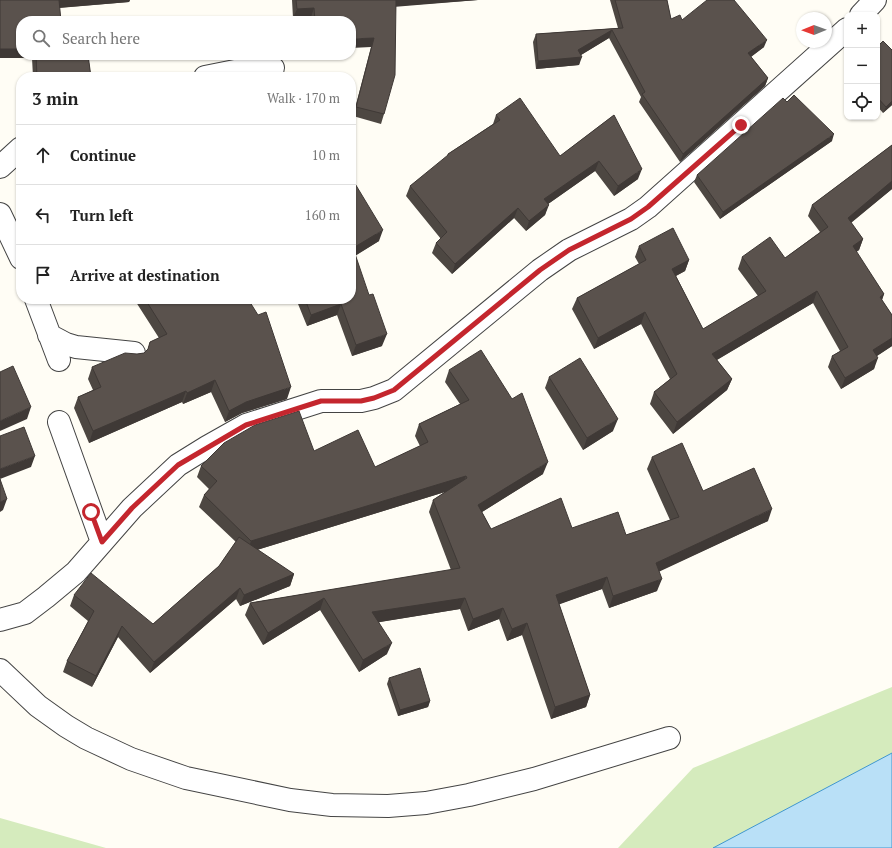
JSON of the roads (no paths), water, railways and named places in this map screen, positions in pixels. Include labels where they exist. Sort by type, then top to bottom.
[{"type":"street","points":[[864,12],[875,0]]},
{"type":"street","points":[[0,620],[25,613],[76,572],[132,508],[178,465],[246,425],[321,401],[361,401],[374,398],[394,390],[540,270],[569,250],[631,219],[648,207],[844,32]]},
{"type":"street","points":[[229,72],[273,68]]},
{"type":"street","points":[[0,167],[16,153]]},
{"type":"street","points":[[0,214],[16,248]]},
{"type":"street","points":[[38,304],[59,360]]},
{"type":"street","points":[[50,335],[66,344],[76,347],[134,353]]},
{"type":"street","points":[[59,422],[102,542]]},
{"type":"street","points":[[0,670],[38,706],[66,726],[86,738],[131,759],[186,778],[290,800],[332,805],[388,806],[426,803],[469,796],[534,779],[669,738]]},
{"type":"water","points":[[892,753],[892,848],[713,848]]}]
